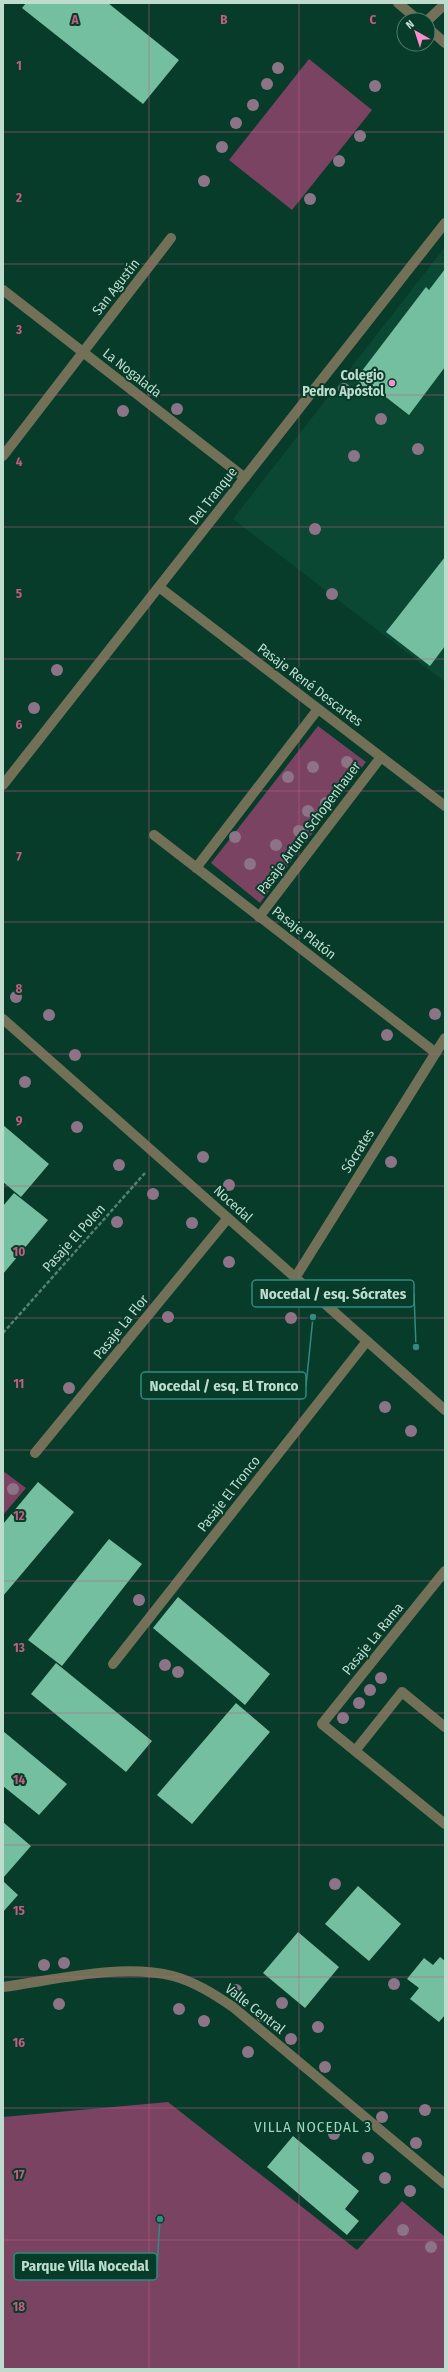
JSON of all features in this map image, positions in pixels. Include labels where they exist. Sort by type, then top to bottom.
[{"type":"street","points":[[398,3],[409,12]]},
{"type":"street","points":[[436,12],[445,4]]},
{"type":"street","points":[[436,35],[445,43]]},
{"type":"street","name":"Del Tranque","points":[[3,785],[445,223]]},
{"type":"street","name":"San Agustín","points":[[3,456],[171,238]]},
{"type":"street","name":"La Nogalada","points":[[3,290],[245,478]]},
{"type":"street","name":"Pasaje René Descartes","points":[[159,587],[445,806]]},
{"type":"street","points":[[196,868],[318,709]]},
{"type":"street","name":"Pasaje Arturo Schopenhauer","points":[[259,917],[381,757]]},
{"type":"street","name":"Pasaje Platón","points":[[154,835],[436,1053]]},
{"type":"street","name":"Nocedal","points":[[3,1019],[445,1410]]},
{"type":"street","name":"Sócrates","points":[[295,1278],[445,1038]]},
{"type":"street","name":"Pasaje La Flor","points":[[35,1453],[228,1218]]},
{"type":"street","name":"Pasaje El Tronco","points":[[113,1664],[367,1341]]},
{"type":"street","name":"Pasaje La Rama","points":[[355,1751],[322,1724],[445,1571]]},
{"type":"street","points":[[445,1727],[402,1692],[355,1751],[445,1824]]},
{"type":"street","name":"Valle Central","points":[[3,1987],[116,1972],[136,1971],[173,1976],[194,1984],[233,2007],[445,2184]]},
{"type":"path","name":"Pasaje El Polen","points":[[3,1333],[159,1157]]},
{"type":"shaded area","points":[[309,59],[372,110],[292,210],[229,160]]},
{"type":"shaded area","name":"Colegio Pedro Apóstol","points":[[445,247],[445,682],[233,519]]},
{"type":"shaded area","points":[[318,726],[366,762],[260,903],[211,863]]},
{"type":"shaded area","points":[[3,1471],[26,1488],[3,1515]]},
{"type":"shaded area","points":[[168,2102],[357,2250],[402,2201],[445,2237],[445,2369],[3,2369],[3,2117]]},
{"type":"building","points":[[26,3],[108,3],[179,60],[143,104],[22,8]]},
{"type":"building","points":[[445,269],[445,367],[409,415],[369,384],[365,388],[355,380],[426,287],[429,290]]},
{"type":"building","points":[[445,557],[445,646],[430,666],[386,632]]},
{"type":"building","points":[[3,1125],[49,1164],[21,1197],[3,1182]]},
{"type":"building","points":[[14,1193],[48,1220],[3,1274],[3,1206]]},
{"type":"building","points":[[38,1482],[74,1512],[3,1596],[3,1524]]},
{"type":"building","points":[[109,1539],[142,1564],[62,1666],[28,1640]]},
{"type":"building","points":[[178,1597],[270,1674],[245,1705],[153,1628]]},
{"type":"building","points":[[56,1663],[152,1741],[126,1772],[31,1694]]},
{"type":"building","points":[[236,1703],[270,1732],[192,1824],[157,1795]]},
{"type":"building","points":[[3,1731],[67,1784],[39,1815],[3,1786]]},
{"type":"building","points":[[3,1822],[31,1846],[3,1878]]},
{"type":"building","points":[[3,1881],[18,1895],[3,1912]]},
{"type":"building","points":[[358,1886],[401,1924],[369,1961],[325,1924]]},
{"type":"building","points":[[298,1932],[339,1967],[305,2008],[263,1973]]},
{"type":"building","points":[[440,1957],[445,1961],[445,2015],[439,2022],[410,1999],[419,1988],[407,1979],[424,1958],[433,1965]]},
{"type":"building","points":[[293,2136],[359,2191],[345,2209],[359,2221],[347,2235],[267,2167]]},
{"type":"place","name":"Colegio Pedro Apóstol","points":[[392,383]]},
{"type":"place","name":"Nocedal / esq. El Tronco","points":[[313,1317]]},
{"type":"place","name":"Nocedal / esq. Sócrates","points":[[416,1347]]},
{"type":"place","name":"Parque Villa Nocedal","points":[[160,2219]]},
{"type":"district","name":"VILLA NOCEDAL 3","points":[[313,2127]]}]
